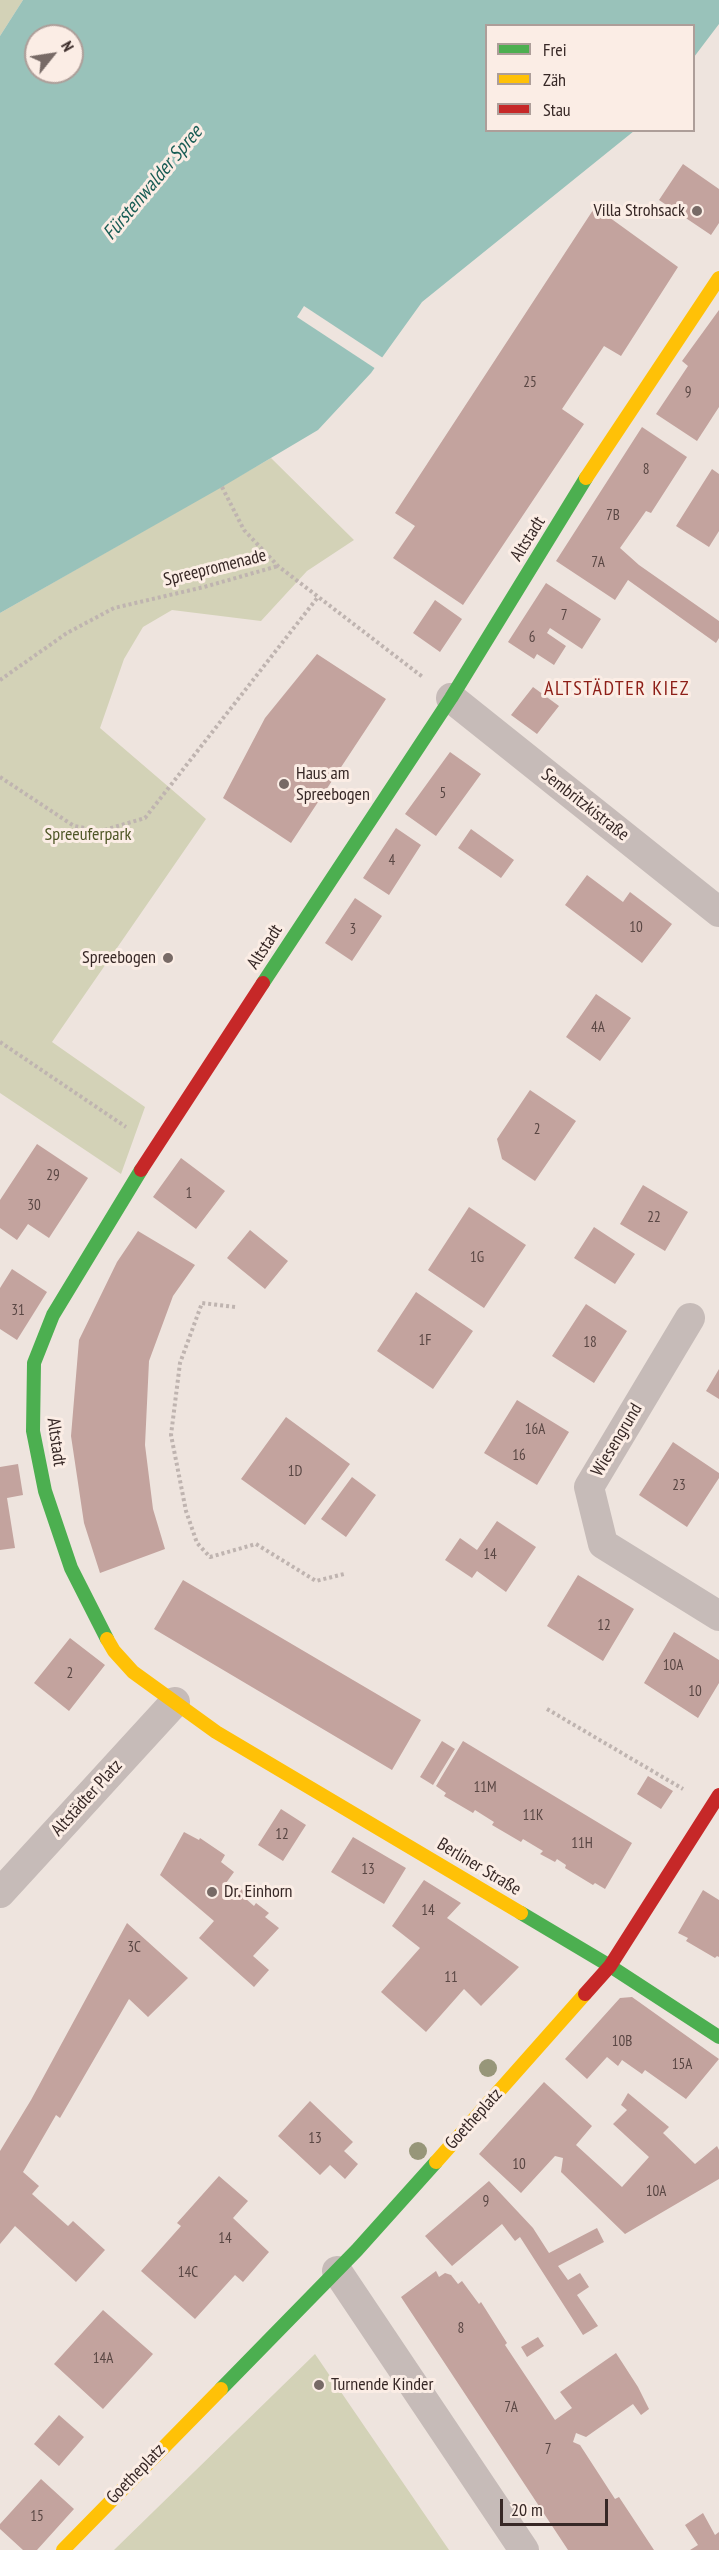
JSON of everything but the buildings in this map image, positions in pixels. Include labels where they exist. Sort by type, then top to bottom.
[{"type":"street","name":"Altstadt","points":[[175,1702],[133,1672],[114,1651],[71,1568],[45,1491],[33,1431],[34,1363],[53,1315],[155,1147],[451,698],[596,462],[719,278]]},
{"type":"street","name":"Sembritzkistraße","points":[[451,698],[719,912]]},
{"type":"street","name":"Wiesengrund","points":[[690,1318],[589,1487],[603,1544],[719,1616]]},
{"type":"street","name":"Berliner Straße","points":[[175,1702],[216,1732],[610,1966],[719,2037]]},
{"type":"street","name":"Altstädter Platz","points":[[0,1893],[175,1702]]},
{"type":"street","points":[[610,1966],[715,1801]]},
{"type":"street","name":"Goetheplatz","points":[[63,2550],[337,2271],[610,1966]]},
{"type":"street","points":[[337,2271],[524,2550]]},
{"type":"path","points":[[222,488],[244,530],[278,566]]},
{"type":"path","name":"Spreepromenade","points":[[0,680],[68,633],[114,608],[204,587],[278,566],[451,698]]},
{"type":"path","points":[[0,777],[74,826],[101,831],[145,818],[318,597]]},
{"type":"path","points":[[0,1042],[155,1147]]},
{"type":"path","points":[[235,1307],[202,1303],[180,1363],[171,1435],[186,1511],[197,1543],[210,1557],[256,1544],[316,1581],[344,1574]]},
{"type":"path","points":[[547,1709],[715,1801]]},
{"type":"green space","points":[[0,0],[23,0],[0,36]]},
{"type":"green space","name":"Spreeuferpark","points":[[271,458],[354,540],[307,571],[261,621],[172,610],[143,627],[124,659],[100,728],[206,819],[52,1042],[145,1107],[121,1174],[0,1093],[0,613]]},
{"type":"green space","points":[[315,2354],[449,2550],[114,2550]]},
{"type":"water","name":"Fürstenwalder Spree","points":[[23,0],[719,0],[719,24],[695,56],[695,24],[485,24],[485,132],[633,132],[422,302],[371,373],[318,430],[0,613],[0,36]]},
{"type":"pier","points":[[304,306],[383,358],[376,369],[297,317]]},
{"type":"traffic: fast","points":[[263,983],[451,698],[586,478]]},
{"type":"traffic: fast","points":[[107,1639],[71,1568],[45,1491],[33,1431],[34,1363],[53,1315],[141,1170]]},
{"type":"traffic: fast","points":[[521,1913],[610,1966],[719,2037]]},
{"type":"traffic: fast","points":[[221,2389],[357,2250],[436,2162]]},
{"type":"traffic: slow","points":[[586,478],[719,278]]},
{"type":"traffic: slow","points":[[107,1639],[114,1651],[133,1672],[216,1732],[521,1913]]},
{"type":"traffic: slow","points":[[436,2162],[585,1994]]},
{"type":"traffic: slow","points":[[63,2550],[221,2389]]},
{"type":"traffic: jam","points":[[141,1170],[263,983]]},
{"type":"traffic: jam","points":[[585,1994],[610,1966],[719,1795]]},
{"type":"place","name":"Villa Strohsack","points":[[697,211]]},
{"type":"place","name":"Haus am Spreebogen","points":[[284,784]]},
{"type":"place","name":"Spreebogen","points":[[168,958]]},
{"type":"place","name":"Dr. Einhorn","points":[[212,1892]]},
{"type":"place","name":"Turnende Kinder","points":[[319,2385]]},
{"type":"district","name":"ALTSTÄDTER KIEZ","points":[[617,689]]}]
